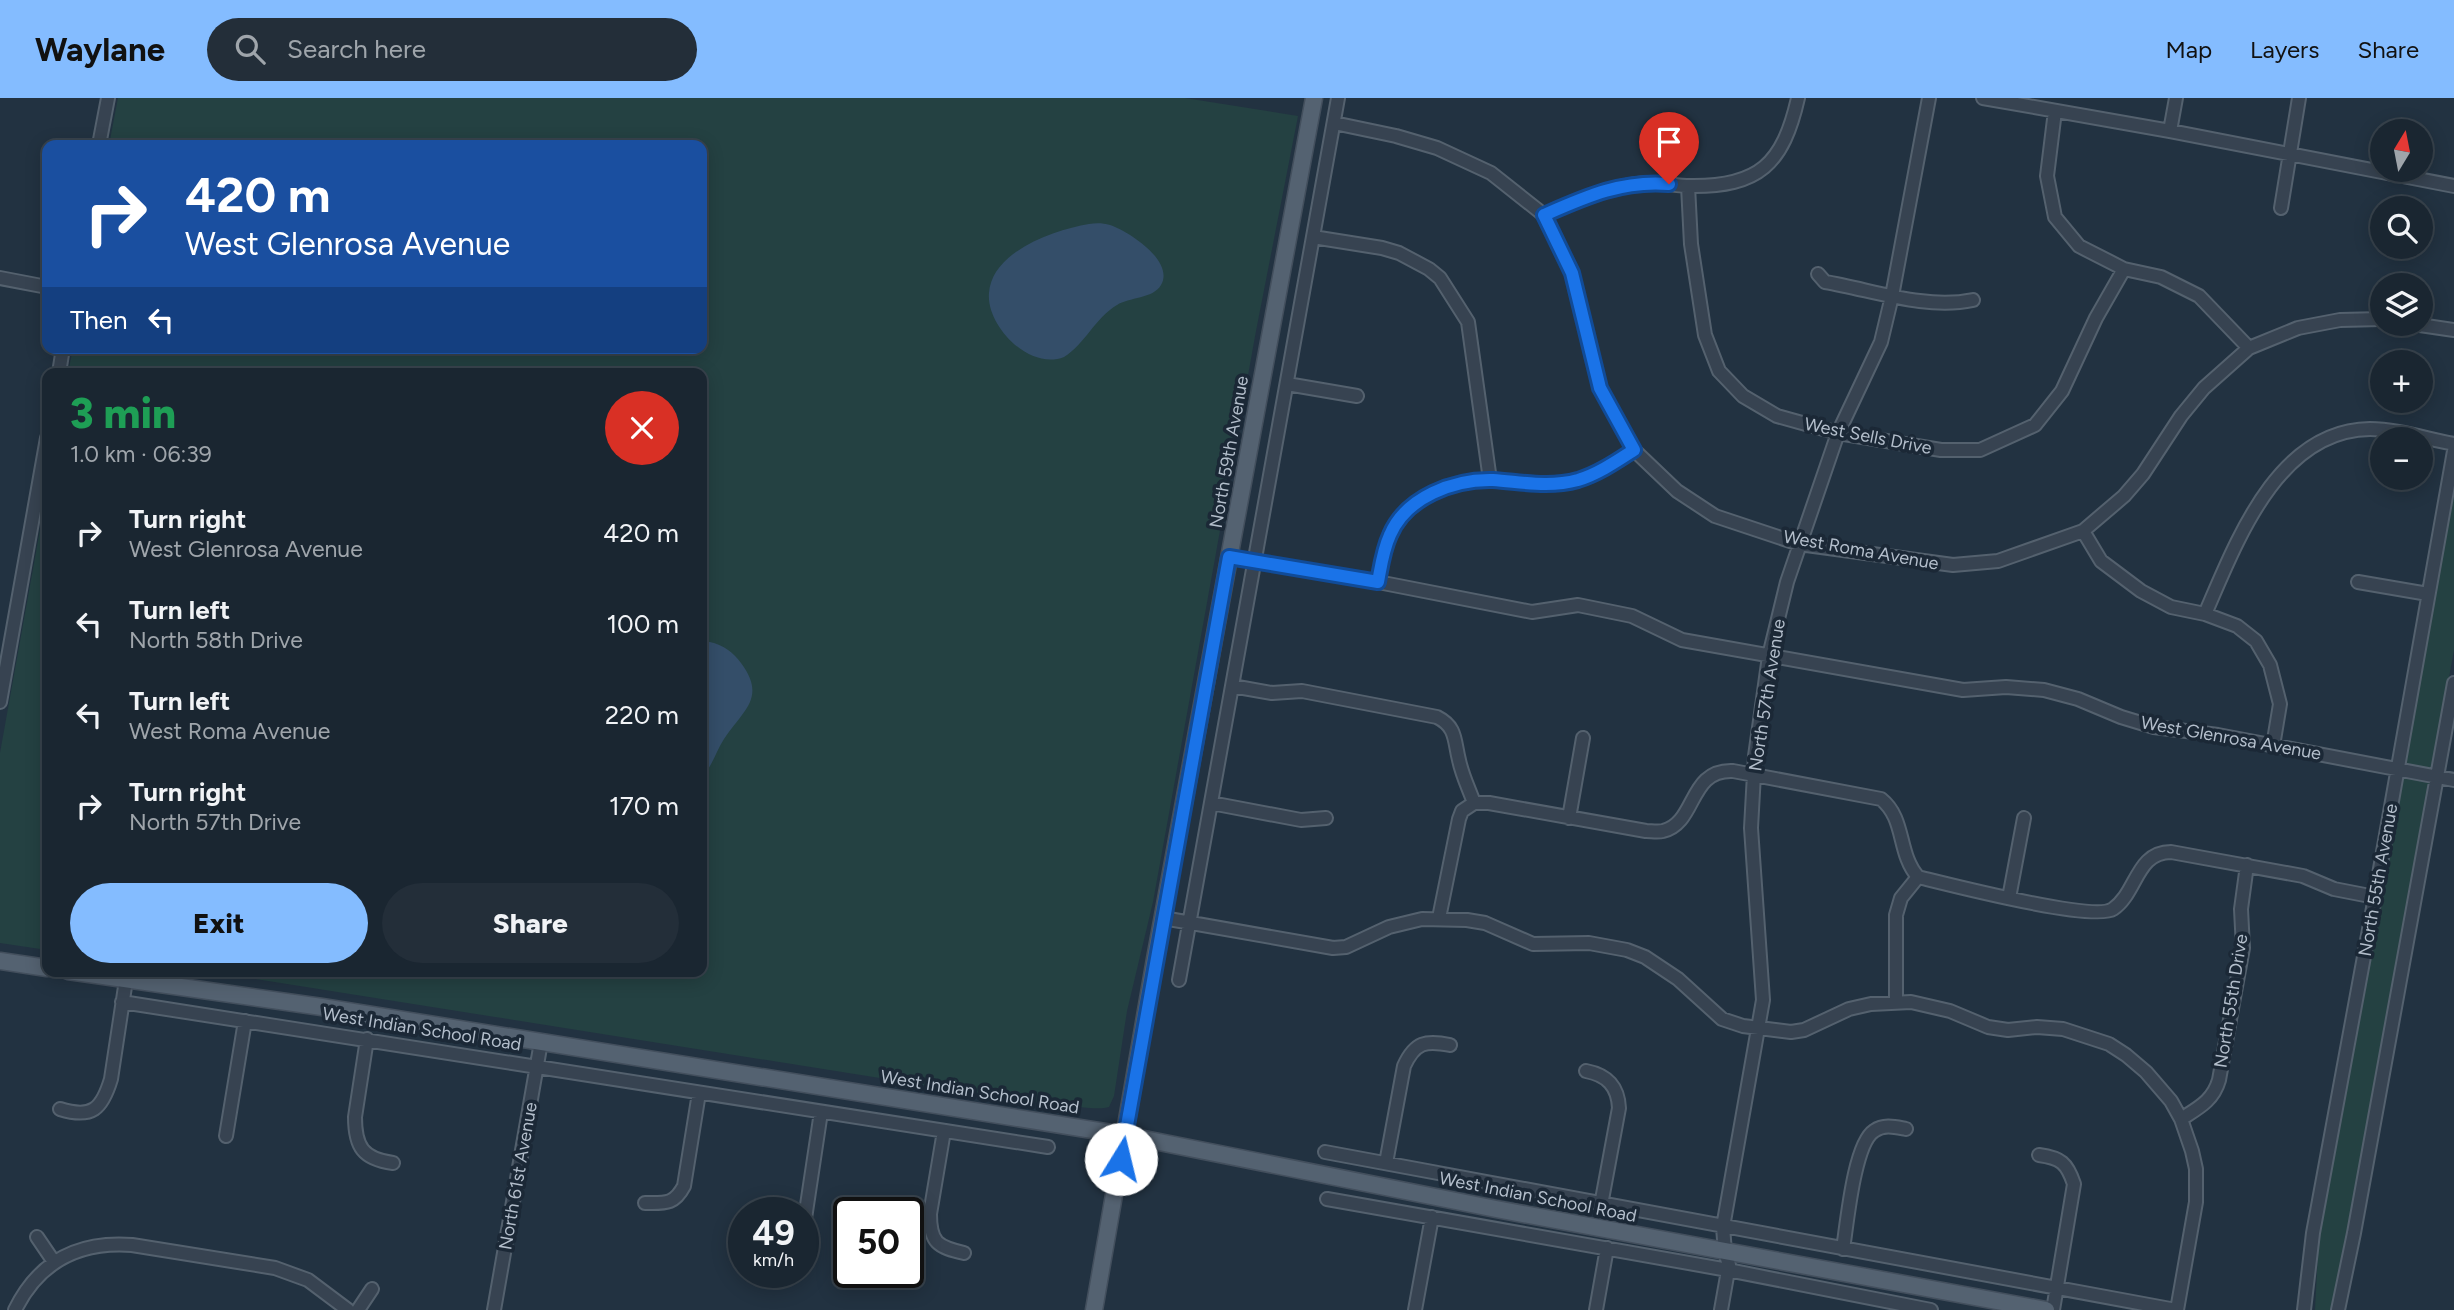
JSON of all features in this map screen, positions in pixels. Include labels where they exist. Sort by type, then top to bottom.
[{"type":"main road","name":"North 59th Avenue","points":[[1094,1310],[1163,918],[1314,98]]},
{"type":"main road","points":[[0,961],[42,967]]},
{"type":"main road","name":"West Indian School Road","points":[[107,977],[269,998],[1124,1135],[1725,1252],[2046,1310]]},
{"type":"street","points":[[100,140],[107,98]]},
{"type":"street","points":[[1179,980],[1338,98]]},
{"type":"street","points":[[1544,215],[1600,190],[1649,182],[1726,186],[1757,173],[1778,154],[1793,119],[1798,98]]},
{"type":"street","name":"North 57th Avenue","points":[[1721,1310],[1728,1270],[1723,1227],[1764,990],[1751,828],[1754,774],[1769,656],[1798,544],[1838,433],[1881,342],[1929,98]]},
{"type":"street","points":[[1983,98],[2454,186]]},
{"type":"street","points":[[2171,131],[2176,98]]},
{"type":"street","points":[[2281,208],[2300,98]]},
{"type":"street","points":[[2055,111],[2048,176],[2054,216],[2079,246],[2124,269],[2161,277],[2199,296],[2249,348]]},
{"type":"street","name":"West Roma Avenue","points":[[1334,123],[1437,148],[1492,173],[1544,215],[1572,273],[1600,388],[1634,450],[1677,491],[1716,516],[1798,544],[1953,565],[1998,561],[2082,531],[2124,496],[2143,474],[2181,416],[2204,388],[2249,348],[2298,328],[2340,320],[2370,319]]},
{"type":"street","name":"West Sells Drive","points":[[1688,186],[1691,244],[1705,335],[1719,371],[1743,396],[1777,416],[1838,433],[1941,450],[1980,450],[2035,425],[2062,391],[2096,318],[2124,269]]},
{"type":"street","points":[[1313,237],[1399,253],[1440,278],[1468,322],[1490,480]]},
{"type":"street","points":[[1818,274],[1825,282],[1892,296],[1956,303],[1973,300]]},
{"type":"street","points":[[0,278],[42,285]]},
{"type":"street","points":[[2433,327],[2454,330]]},
{"type":"street","points":[[1287,384],[1357,396]]},
{"type":"street","points":[[2205,614],[2226,565],[2270,484],[2295,458],[2320,442],[2343,433],[2370,429],[2454,444]]},
{"type":"street","points":[[1378,582],[1390,533],[1402,516],[1415,504],[1446,486],[1490,480],[1540,485],[1578,480],[1604,469],[1634,450]]},
{"type":"street","name":"North 55th Avenue","points":[[2304,1310],[2313,1233],[2454,451]]},
{"type":"street","points":[[0,702],[42,466]]},
{"type":"street","points":[[2082,531],[2101,561],[2141,591],[2171,607],[2205,614],[2237,626],[2256,641],[2270,665],[2280,704],[2273,746]]},
{"type":"street","name":"West Glenrosa Avenue","points":[[1229,557],[1532,612],[1578,605],[1632,616],[1682,640],[1964,690],[2006,687],[2044,690],[2078,699],[2154,727],[2454,780]]},
{"type":"street","points":[[2358,582],[2428,594]]},
{"type":"street","points":[[2338,1310],[2454,683]]},
{"type":"street","points":[[1232,686],[1272,693],[1302,691],[1437,717],[1445,721],[1455,736],[1458,757],[1474,803]]},
{"type":"street","points":[[1569,818],[1583,738]]},
{"type":"street","points":[[1440,918],[1459,819],[1462,811],[1474,803],[1489,803],[1646,831],[1664,831],[1679,821],[1704,781],[1714,772],[1734,771],[1881,799],[1891,807],[1897,817],[1904,856],[1917,877],[2009,898],[2098,913],[2111,911],[2123,900],[2148,860],[2160,852],[2303,876],[2334,889],[2375,897]]},
{"type":"street","points":[[1211,803],[1301,820],[1326,818]]},
{"type":"street","points":[[2009,898],[2024,818]]},
{"type":"street","name":"North 55th Drive","points":[[2181,1119],[2213,1096],[2219,1080],[2243,948],[2241,909],[2247,865]]},
{"type":"street","points":[[1896,1002],[1896,915],[1901,898],[1917,877]]},
{"type":"street","points":[[1163,918],[1333,948],[1346,947],[1389,927],[1422,919],[1440,918],[1485,923],[1533,944],[1589,943],[1627,950],[1645,957],[1678,979],[1722,1019],[1759,1028],[1791,1032],[1804,1030],[1849,1009],[1896,1002],[1925,1004],[1988,1027],[2008,1030],[2050,1027],[2086,1035],[2109,1044],[2146,1072],[2171,1101],[2181,1119],[2192,1151],[2197,1185],[2194,1216],[2176,1310]]},
{"type":"street","points":[[61,1109],[77,1114],[88,1113],[98,1106],[107,1094],[126,980]]},
{"type":"street","name":"West Indian School Road","points":[[122,1002],[1048,1147]]},
{"type":"street","points":[[226,1136],[244,1021]]},
{"type":"street","points":[[367,1039],[355,1117],[357,1141],[366,1156],[393,1163]]},
{"type":"street","points":[[1386,1163],[1408,1057],[1413,1050],[1430,1041],[1450,1045]]},
{"type":"street","name":"North 61st Avenue","points":[[494,1310],[541,1042]]},
{"type":"street","points":[[1586,1072],[1602,1074],[1611,1083],[1618,1099],[1619,1108],[1601,1205]]},
{"type":"street","points":[[645,1203],[671,1201],[678,1197],[684,1186],[699,1093]]},
{"type":"street","points":[[808,1197],[821,1112]]},
{"type":"street","points":[[1843,1249],[1862,1146],[1872,1132],[1880,1128],[1892,1126],[1906,1129]]},
{"type":"street","points":[[944,1131],[930,1227],[932,1236],[943,1248],[964,1252]]},
{"type":"street","name":"West Indian School Road","points":[[1325,1152],[2176,1310]]},
{"type":"street","points":[[2039,1155],[2057,1157],[2074,1184],[2053,1310]]},
{"type":"street","name":"West Indian School Road","points":[[1327,1199],[1728,1270],[1931,1310]]},
{"type":"street","points":[[1415,1310],[1432,1217]]},
{"type":"street","points":[[37,1237],[54,1262]]},
{"type":"street","points":[[15,1310],[29,1287],[54,1262],[78,1250],[111,1243],[258,1264],[308,1280],[348,1310]]},
{"type":"street","points":[[1596,1310],[1607,1248]]},
{"type":"street","points":[[358,1310],[372,1289]]},
{"type":"green space","points":[[118,98],[1185,98],[1298,116],[1256,331],[1153,902],[1127,1011],[1114,1096],[1109,1107],[1050,1105],[243,977],[707,977],[707,368],[69,368],[72,354],[707,354],[707,140],[110,140]]},
{"type":"green space","points":[[2454,490],[2454,650],[2344,1257],[2330,1310],[2315,1310],[2319,1233]]},
{"type":"green space","points":[[42,519],[42,949],[0,943],[0,753]]},
{"type":"water","points":[[1089,224],[1110,225],[1148,248],[1161,266],[1164,276],[1161,285],[1152,293],[1122,302],[1109,310],[1064,357],[1051,360],[1038,358],[1013,343],[995,319],[989,293],[993,278],[1001,265],[1027,245],[1059,231]]},
{"type":"water","points":[[707,642],[723,647],[738,659],[749,675],[752,695],[745,711],[724,739],[707,771]]},
{"type":"route","points":[[1121,1159],[1229,557],[1378,582],[1390,533],[1402,516],[1415,504],[1446,486],[1490,480],[1540,485],[1578,480],[1604,469],[1634,450],[1600,388],[1572,273],[1544,215],[1600,190],[1649,182],[1669,184]]}]
